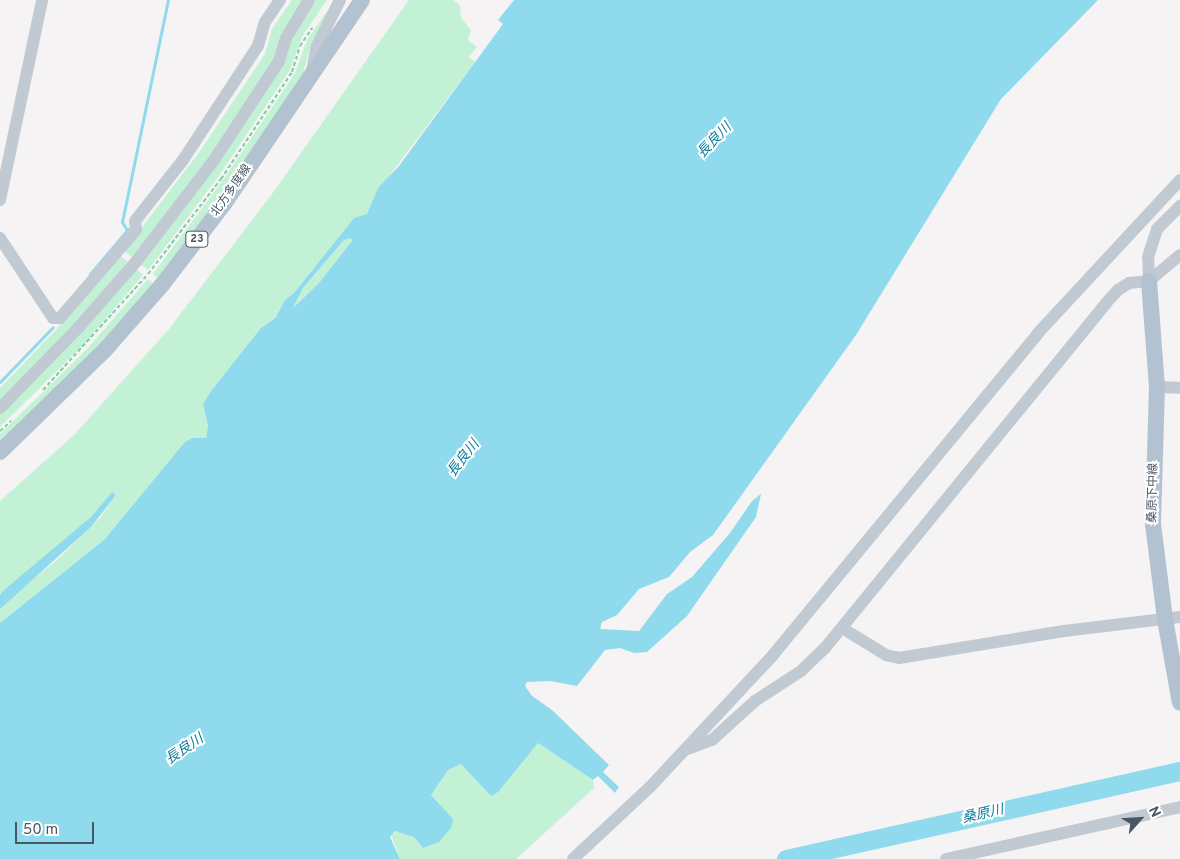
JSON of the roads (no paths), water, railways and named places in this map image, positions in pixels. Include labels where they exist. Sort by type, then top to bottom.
[{"type":"main road","name":"北方多度線","points":[[0,452],[105,350],[162,285],[224,204],[362,0]]},
{"type":"main road","name":"桑原下中線","points":[[1149,281],[1157,387],[1153,524],[1172,618],[1180,703]]},
{"type":"street","points":[[0,200],[42,0]]},
{"type":"street","points":[[0,238],[53,318],[60,318],[136,230],[135,221],[183,160],[258,46],[265,22],[280,0]]},
{"type":"street","points":[[0,408],[79,327],[141,256],[214,160],[279,61],[286,38],[310,0]]},
{"type":"street","points":[[311,74],[317,46],[340,0]]},
{"type":"street","points":[[573,859],[651,786],[772,655],[1038,333],[1180,180]]},
{"type":"street","points":[[1149,281],[1148,257],[1157,230],[1180,206]]},
{"type":"street","points":[[684,750],[712,740],[766,692],[801,671],[842,628],[1106,303],[1129,283],[1149,281],[1180,256]]},
{"type":"street","points":[[1157,387],[1180,388]]},
{"type":"street","points":[[842,628],[886,655],[899,658],[1064,631],[1172,618]]},
{"type":"street","points":[[946,859],[1180,807]]},
{"type":"water","name":"長良川","points":[[514,0],[1098,0],[1001,99],[856,335],[713,535],[690,552],[669,577],[639,589],[617,615],[602,622],[600,629],[639,631],[667,594],[692,577],[730,533],[752,501],[761,494],[756,517],[687,616],[647,652],[634,653],[620,648],[605,650],[577,686],[550,681],[527,682],[525,686],[532,696],[552,710],[609,765],[603,772],[619,787],[615,793],[598,776],[593,780],[538,743],[498,792],[491,796],[461,764],[448,770],[431,795],[453,819],[451,828],[439,842],[423,848],[414,837],[395,831],[390,837],[400,859],[0,859],[0,623],[104,540],[184,443],[192,438],[206,438],[208,426],[203,404],[211,391],[261,328],[275,318],[285,300],[294,293],[354,218],[367,214],[378,188],[399,166],[503,24],[498,20]],"holes":[[[351,238],[352,241],[319,283],[293,308],[303,288],[344,240]]]},
{"type":"water","points":[[112,492],[115,494],[113,499],[91,527],[0,609],[0,595],[4,590],[91,517]]},
{"type":"waterway","points":[[127,230],[122,222],[168,0]]},
{"type":"waterway","points":[[90,274],[128,229]]},
{"type":"waterway","points":[[0,382],[53,327]]},
{"type":"waterway","name":"桑原川","points":[[786,859],[1180,771]]}]
